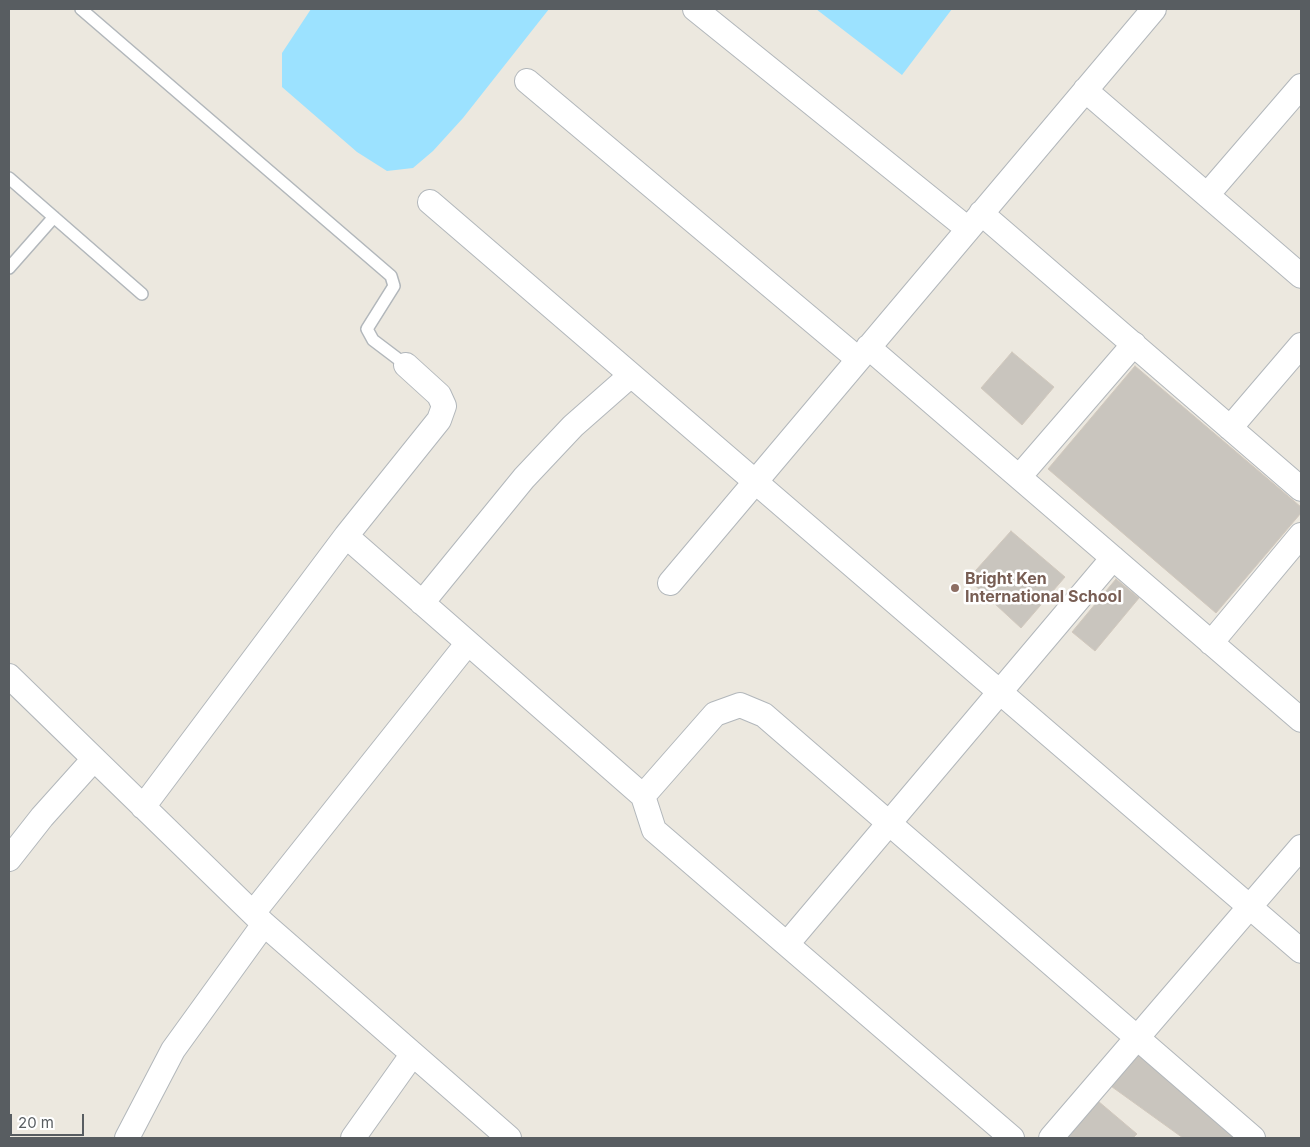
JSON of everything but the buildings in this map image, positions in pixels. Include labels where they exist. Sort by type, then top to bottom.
[{"type":"street","points":[[696,9],[1134,344],[1301,489]]},
{"type":"street","points":[[670,583],[1154,9]]},
{"type":"street","points":[[527,81],[1018,477],[1301,720]]},
{"type":"street","points":[[1207,195],[1301,86]]},
{"type":"street","points":[[1085,90],[1301,276]]},
{"type":"street","points":[[430,202],[1301,951]]},
{"type":"street","points":[[1018,477],[1134,344]]},
{"type":"street","points":[[1230,428],[1301,345]]},
{"type":"street","points":[[143,807],[346,536],[439,420],[444,406],[439,395],[406,365]]},
{"type":"street","points":[[422,603],[524,478],[573,426],[631,375]]},
{"type":"street","points":[[1211,643],[1301,535]]},
{"type":"street","points":[[346,536],[467,644],[643,796],[654,830],[1012,1138]]},
{"type":"street","points":[[786,944],[1113,558]]},
{"type":"street","points":[[127,1138],[173,1050],[258,918],[467,644]]},
{"type":"street","points":[[9,676],[258,918],[412,1055],[509,1138]]},
{"type":"street","points":[[643,796],[715,714],[740,705],[764,715],[1253,1138]]},
{"type":"street","points":[[9,859],[94,759]]},
{"type":"street","points":[[1051,1138],[1301,847]]},
{"type":"street","points":[[353,1138],[412,1055]]},
{"type":"lane","points":[[81,9],[391,276],[394,286],[367,329],[374,340],[406,365]]},
{"type":"lane","points":[[9,178],[142,294]]},
{"type":"lane","points":[[9,268],[54,217]]},
{"type":"water","points":[[311,9],[549,9],[463,118],[433,151],[413,168],[387,171],[357,152],[282,87],[282,53]]},
{"type":"water","points":[[816,9],[952,9],[902,75]]},
{"type":"place","name":"Bright Ken International School","points":[[955,588]]}]
